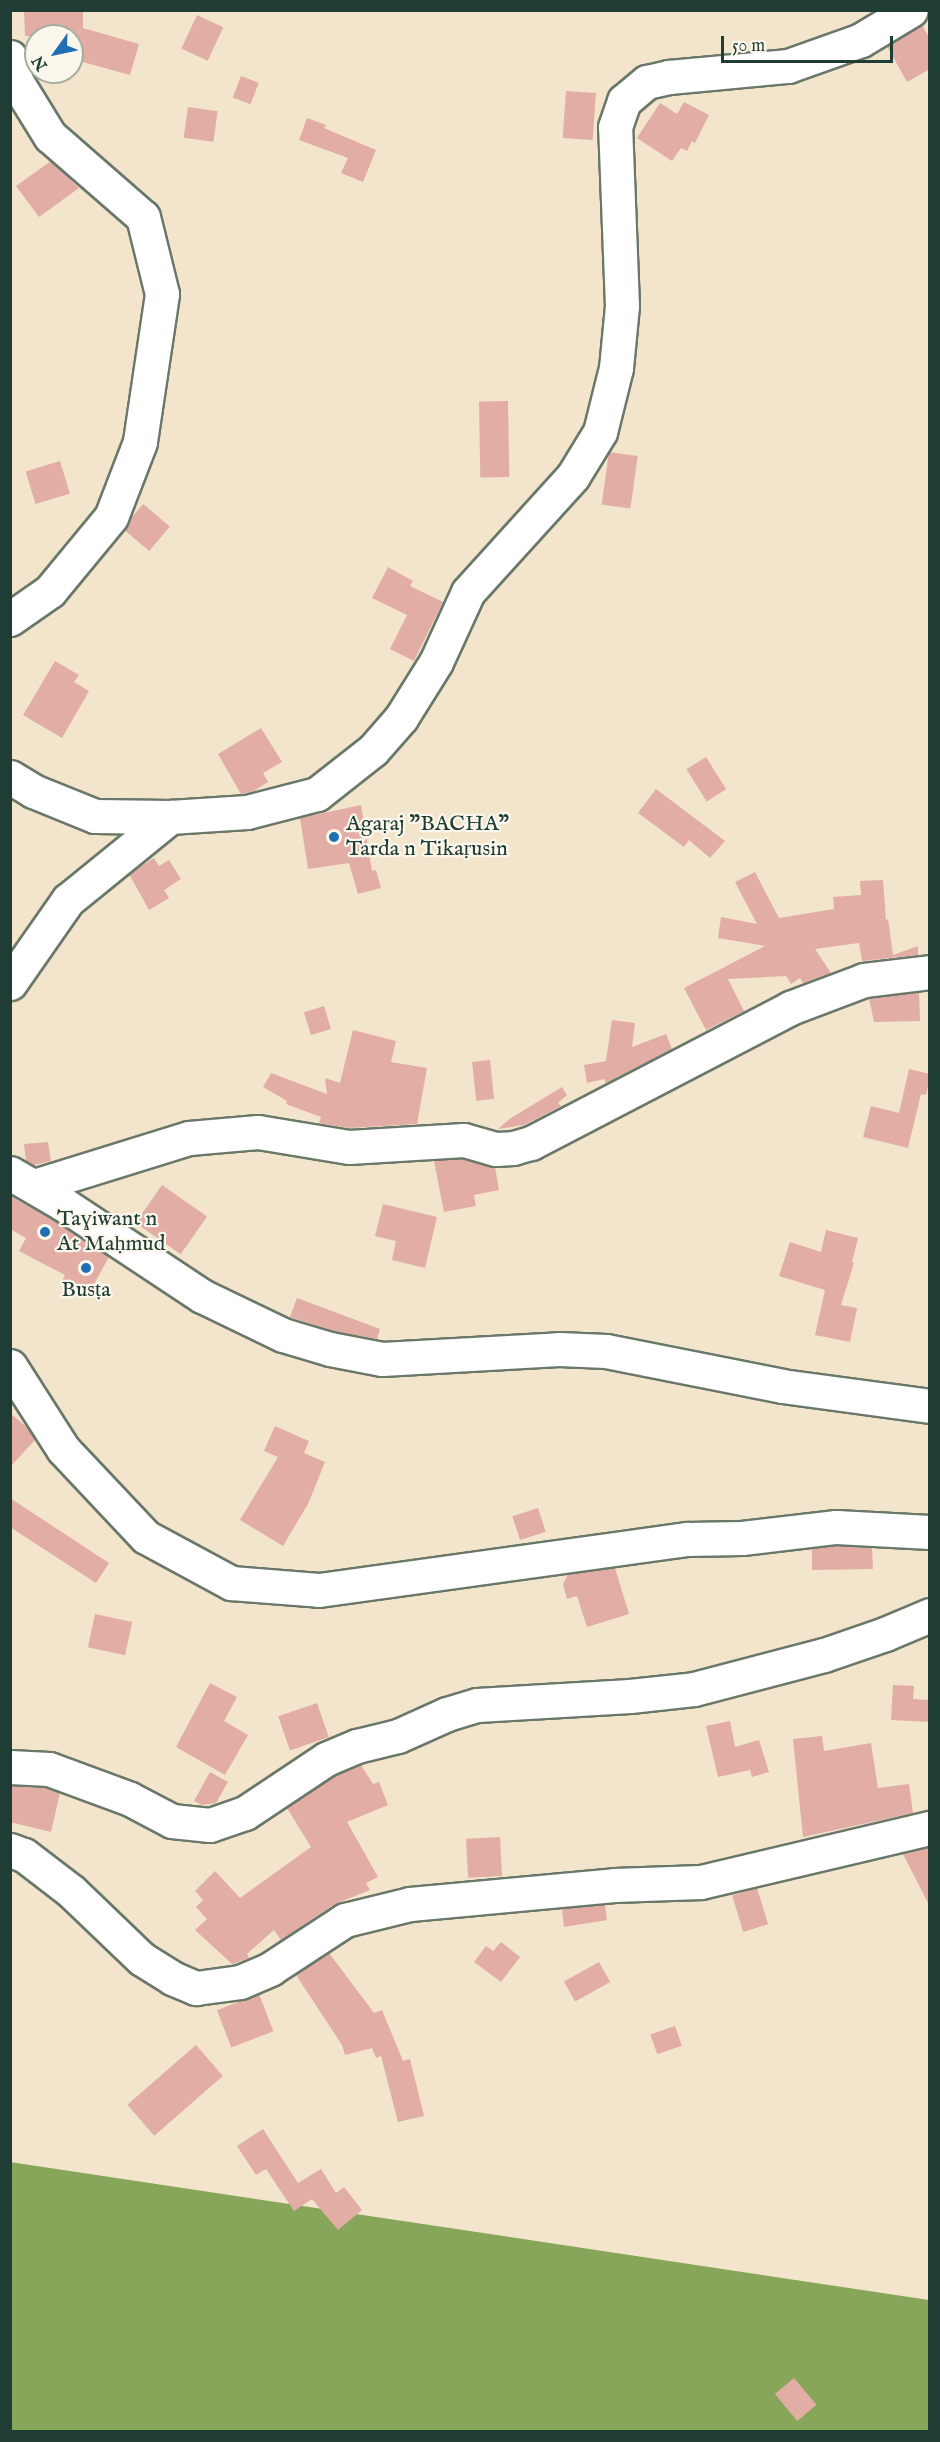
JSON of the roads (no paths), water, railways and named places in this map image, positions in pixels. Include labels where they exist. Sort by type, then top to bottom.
[{"type":"street","points":[[10,777],[33,791],[95,816],[170,817],[247,812],[317,794],[372,750],[401,718],[436,662],[468,591],[573,476],[600,432],[616,368],[621,306],[615,127],[624,100],[647,82],[669,77],[788,66],[861,40],[911,10]]},
{"type":"street","points":[[10,57],[16,81],[50,136],[143,217],[162,294],[140,442],[111,517],[50,591],[10,618]]},
{"type":"street","points":[[10,983],[68,900],[170,817]]},
{"type":"street","points":[[22,1180],[189,1138],[258,1132],[349,1147],[464,1140],[496,1149],[513,1148],[531,1143],[790,1008],[864,980],[930,972]]},
{"type":"street","points":[[22,1180],[202,1296],[283,1335],[330,1349],[382,1359],[559,1349],[606,1352],[782,1386],[930,1406]]},
{"type":"street","points":[[10,1366],[63,1449],[146,1537],[231,1583],[319,1590],[687,1539],[742,1538],[836,1527],[930,1532]]},
{"type":"street","points":[[10,1767],[49,1769],[130,1799],[172,1821],[210,1826],[244,1813],[326,1758],[357,1746],[398,1736],[447,1714],[477,1705],[630,1696],[694,1689],[824,1655],[885,1634],[930,1615]]},
{"type":"street","points":[[10,1850],[24,1855],[71,1891],[142,1959],[172,1978],[196,1988],[240,1982],[270,1969],[345,1920],[410,1904],[614,1885],[701,1882],[930,1828]]},
{"type":"place","name":"Agaṛaj \"BACHA\" Tarda n Tikaṛusin","points":[[334,837]]},
{"type":"place","name":"Taɣiwant n At Maḥmud","points":[[45,1232]]},
{"type":"place","name":"Busṭa","points":[[86,1268]]}]
